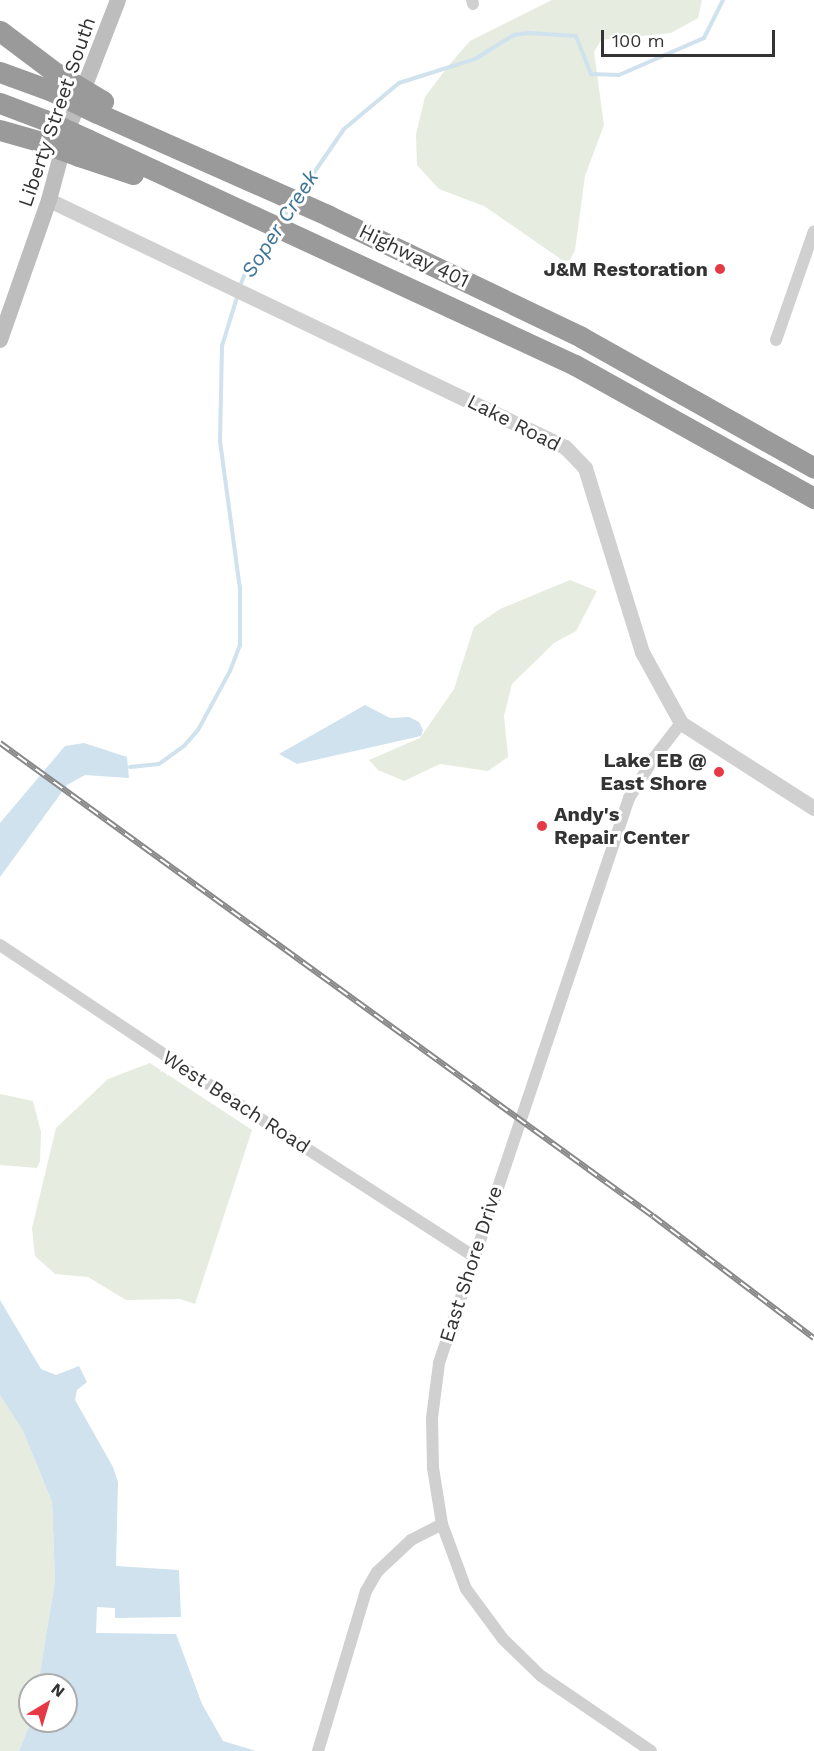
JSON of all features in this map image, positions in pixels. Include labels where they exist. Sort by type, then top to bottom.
[{"type":"highway","points":[[0,32],[54,82]]},
{"type":"highway","points":[[0,72],[54,82]]},
{"type":"highway","name":"Highway 401","points":[[54,82],[100,107],[246,169],[279,193],[581,337],[814,468]]},
{"type":"highway","points":[[0,103],[45,120],[84,148]]},
{"type":"highway","points":[[0,130],[38,141],[84,148]]},
{"type":"highway","name":"Highway 401","points":[[84,148],[239,210],[575,365],[814,498]]},
{"type":"main road","name":"Liberty Street South","points":[[0,340],[48,201],[68,129],[118,0]]},
{"type":"street","name":"Lake Road","points":[[48,201],[565,447],[585,468],[642,652],[681,723],[814,808]]},
{"type":"street","points":[[776,340],[814,231]]},
{"type":"street","name":"East Shore Drive","points":[[651,1751],[541,1676],[503,1639],[466,1589],[442,1524],[433,1468],[432,1418],[439,1363],[473,1256],[629,798],[681,723]]},
{"type":"street","name":"West Beach Road","points":[[0,945],[270,1125],[473,1256]]},
{"type":"street","points":[[318,1751],[371,1581],[377,1572],[411,1540],[442,1524]]},
{"type":"shaded area","points":[[552,0],[702,0],[698,18],[671,33],[601,40],[594,52],[604,125],[585,176],[575,250],[568,264],[484,206],[439,189],[417,165],[416,134],[425,97],[449,65],[470,41]]},
{"type":"shaded area","points":[[570,580],[597,591],[576,631],[554,643],[512,684],[504,716],[508,757],[488,771],[440,764],[404,781],[378,770],[369,760],[420,738],[454,689],[474,627],[500,609]]},
{"type":"shaded area","points":[[150,1063],[252,1130],[195,1304],[180,1299],[126,1300],[88,1277],[55,1274],[35,1256],[32,1228],[56,1128],[108,1079]]},
{"type":"shaded area","points":[[0,1094],[33,1101],[41,1132],[40,1161],[37,1168],[0,1165]]},
{"type":"shaded area","points":[[0,1395],[23,1431],[52,1502],[55,1581],[40,1673],[18,1673],[18,1733],[26,1733],[19,1751],[0,1751]]},
{"type":"water","points":[[365,705],[390,718],[409,717],[419,722],[423,730],[421,736],[297,764],[279,754]]},
{"type":"water","points":[[84,743],[127,757],[129,778],[85,775],[67,785],[0,877],[0,823],[65,746]]},
{"type":"water","points":[[0,1300],[41,1369],[56,1375],[79,1366],[87,1382],[77,1390],[75,1400],[113,1467],[118,1482],[116,1566],[179,1570],[181,1617],[115,1618],[115,1608],[97,1607],[96,1633],[176,1634],[202,1704],[223,1741],[256,1751],[19,1751],[26,1733],[78,1733],[78,1673],[40,1673],[55,1581],[52,1502],[23,1431],[0,1395]]},
{"type":"waterway","name":"Soper Creek","points":[[298,196],[344,129],[399,83],[475,59],[514,35],[529,33],[576,36],[591,74],[619,75],[704,38],[723,0]]},
{"type":"waterway","name":"Soper Creek","points":[[281,221],[290,207]]},
{"type":"waterway","name":"Soper Creek","points":[[240,286],[244,276],[274,232]]},
{"type":"waterway","name":"Soper Creek","points":[[130,767],[159,764],[184,746],[198,730],[230,671],[240,645],[240,589],[220,441],[222,346],[238,294]]},
{"type":"railway","points":[[0,743],[653,1216],[814,1338]]},
{"type":"place","name":"J&M Restoration","points":[[720,269]]},
{"type":"place","name":"Lake EB @ East Shore","points":[[719,772]]},
{"type":"place","name":"Andy's Repair Center","points":[[542,826]]}]
